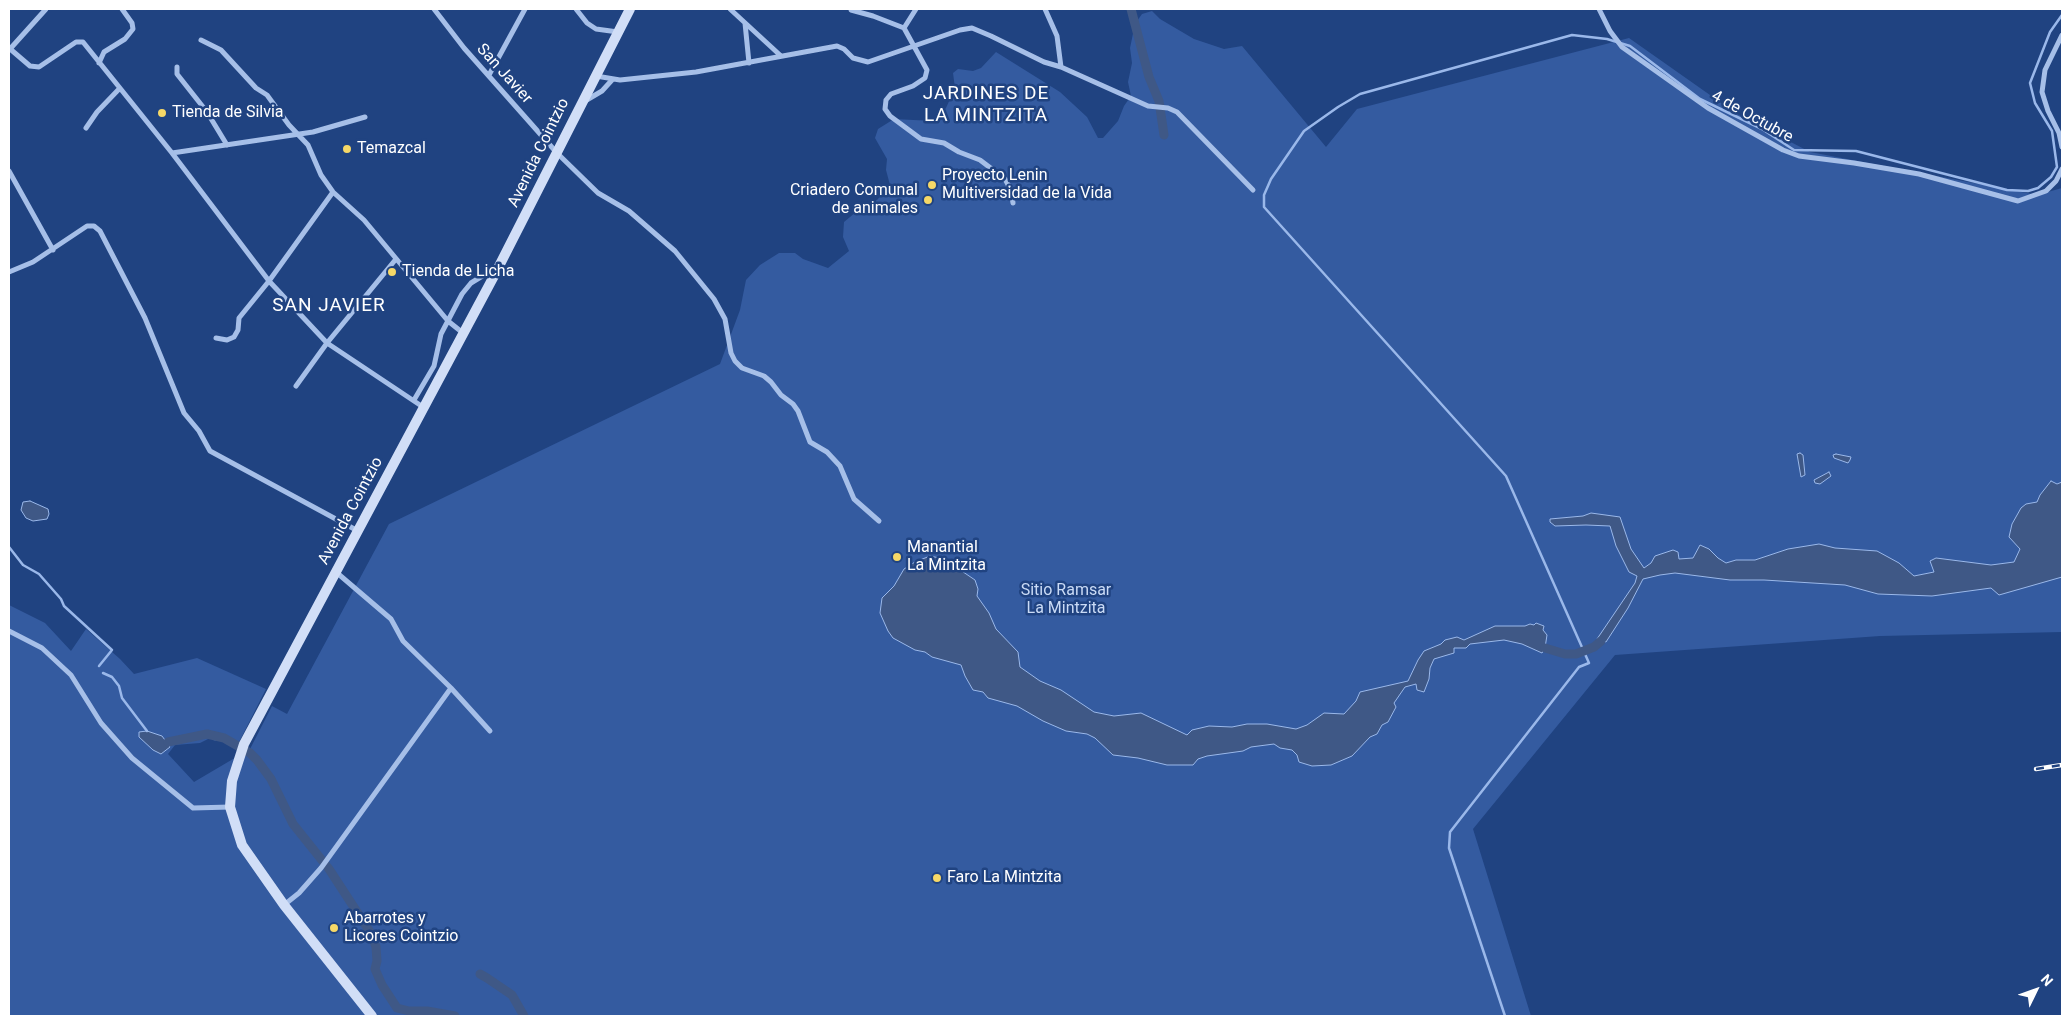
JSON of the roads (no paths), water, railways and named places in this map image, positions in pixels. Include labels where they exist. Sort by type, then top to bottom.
[{"type":"main road","name":"Avenida Cointzio","points":[[372,1016],[284,905],[242,845],[230,806],[232,781],[242,748],[494,276],[630,9]]},
{"type":"street","points":[[46,9],[9,48],[34,67],[39,67],[76,42],[83,42],[269,281],[327,343],[423,406]]},
{"type":"street","points":[[99,63],[104,52],[125,39],[134,29],[122,9]]},
{"type":"street","name":"San Javier","points":[[434,9],[464,48],[557,153],[598,193],[629,211],[675,252],[714,299],[725,318],[731,353],[735,361],[742,368],[764,376],[781,395],[793,404],[798,411],[810,442],[827,452],[840,466],[854,498],[879,521]]},
{"type":"street","points":[[489,75],[524,9]]},
{"type":"street","points":[[576,9],[587,23],[596,29],[618,32]]},
{"type":"street","points":[[730,9],[781,56]]},
{"type":"street","points":[[851,9],[904,28],[927,70],[925,78],[913,86],[891,94],[886,100],[885,109],[890,116],[921,139],[944,143],[959,152],[980,160],[1005,179],[1011,190],[1013,203]]},
{"type":"street","points":[[904,28],[916,9]]},
{"type":"street","points":[[1046,9],[1056,36],[1061,67]]},
{"type":"street","name":"4 de Octubre","points":[[1598,9],[1622,47],[1708,108],[1783,150],[1799,156],[1854,162],[1919,174],[2018,201],[2046,191],[2056,181],[2062,169]]},
{"type":"street","points":[[745,23],[748,63]]},
{"type":"street","points":[[595,76],[612,80],[696,72],[837,46],[844,49],[853,58],[868,62],[960,30],[972,28],[1104,88],[1148,106],[1177,112],[1253,190]]},
{"type":"street","points":[[2062,35],[2045,70],[2042,92],[2048,111],[2059,133],[2062,147]]},
{"type":"street","points":[[201,40],[221,50],[256,88],[267,95],[308,145],[321,175],[333,192],[364,220],[448,320],[463,333]]},
{"type":"street","points":[[177,67],[177,74],[207,112],[227,145]]},
{"type":"street","points":[[581,104],[602,91],[612,80]]},
{"type":"street","points":[[86,128],[97,112],[120,88]]},
{"type":"street","points":[[172,154],[321,130],[365,117]]},
{"type":"street","points":[[9,171],[53,250]]},
{"type":"street","points":[[216,338],[227,340],[234,337],[238,330],[239,318],[269,281],[333,192]]},
{"type":"street","points":[[9,272],[33,262],[87,226],[94,226],[100,231],[145,318],[184,413],[210,450],[358,531]]},
{"type":"street","points":[[296,386],[327,343],[396,259]]},
{"type":"street","points":[[414,400],[434,366],[441,334],[462,294],[471,283],[484,275],[494,276]]},
{"type":"street","points":[[336,572],[391,619],[403,641],[451,688],[490,731]]},
{"type":"street","points":[[9,631],[42,648],[71,676],[101,723],[132,758],[193,808],[230,806]]},
{"type":"street","points":[[284,905],[299,893],[321,868],[451,688]]},
{"type":"waterway","points":[[1131,9],[1149,77],[1159,101],[1164,135]]},
{"type":"waterway","points":[[1505,1016],[1449,848],[1450,832],[1579,667],[1589,663],[1506,476],[1264,207],[1264,195],[1271,179],[1304,131],[1360,94],[1572,35],[1607,39],[1630,46],[1700,99],[1762,129],[1794,150],[1856,151],[2007,190],[2028,191],[2038,188],[2051,177],[2057,167],[2052,131],[2035,103],[2030,83],[2050,32],[2062,15]]},
{"type":"waterway","points":[[9,547],[23,565],[39,574],[61,599],[64,606],[112,650],[99,666]]},
{"type":"waterway","points":[[1545,648],[1565,654],[1576,654],[1594,647],[1601,641]]},
{"type":"waterway","points":[[103,673],[112,677],[119,686],[122,698],[147,731]]},
{"type":"waterway","points":[[168,742],[207,734],[224,738],[250,753],[271,779],[293,824],[329,869],[372,935],[376,947],[377,961],[375,969],[382,985],[397,1008],[455,1016]]},
{"type":"waterway","points":[[480,974],[512,995],[524,1016]]},
{"type":"railway","points":[[2036,769],[2062,765]]},
{"type":"place","name":"Tienda de Silvia","points":[[162,113]]},
{"type":"place","name":"Temazcal","points":[[347,149]]},
{"type":"place","name":"Proyecto Lenin Multiversidad de la Vida","points":[[932,185]]},
{"type":"place","name":"Criadero Comunal de animales","points":[[928,200]]},
{"type":"place","name":"Tienda de Licha","points":[[392,272]]},
{"type":"place","name":"Manantial La Mintzita","points":[[897,557]]},
{"type":"place","name":"Faro La Mintzita","points":[[937,878]]},
{"type":"place","name":"Abarrotes y Licores Cointzio","points":[[334,928]]},
{"type":"district","name":"JARDINES DE LA MINTZITA","points":[[986,105]]},
{"type":"district","name":"SAN JAVIER","points":[[329,306]]},
{"type":"park label","name":"Sitio Ramsar La Mintzita","points":[[1066,600]]}]
